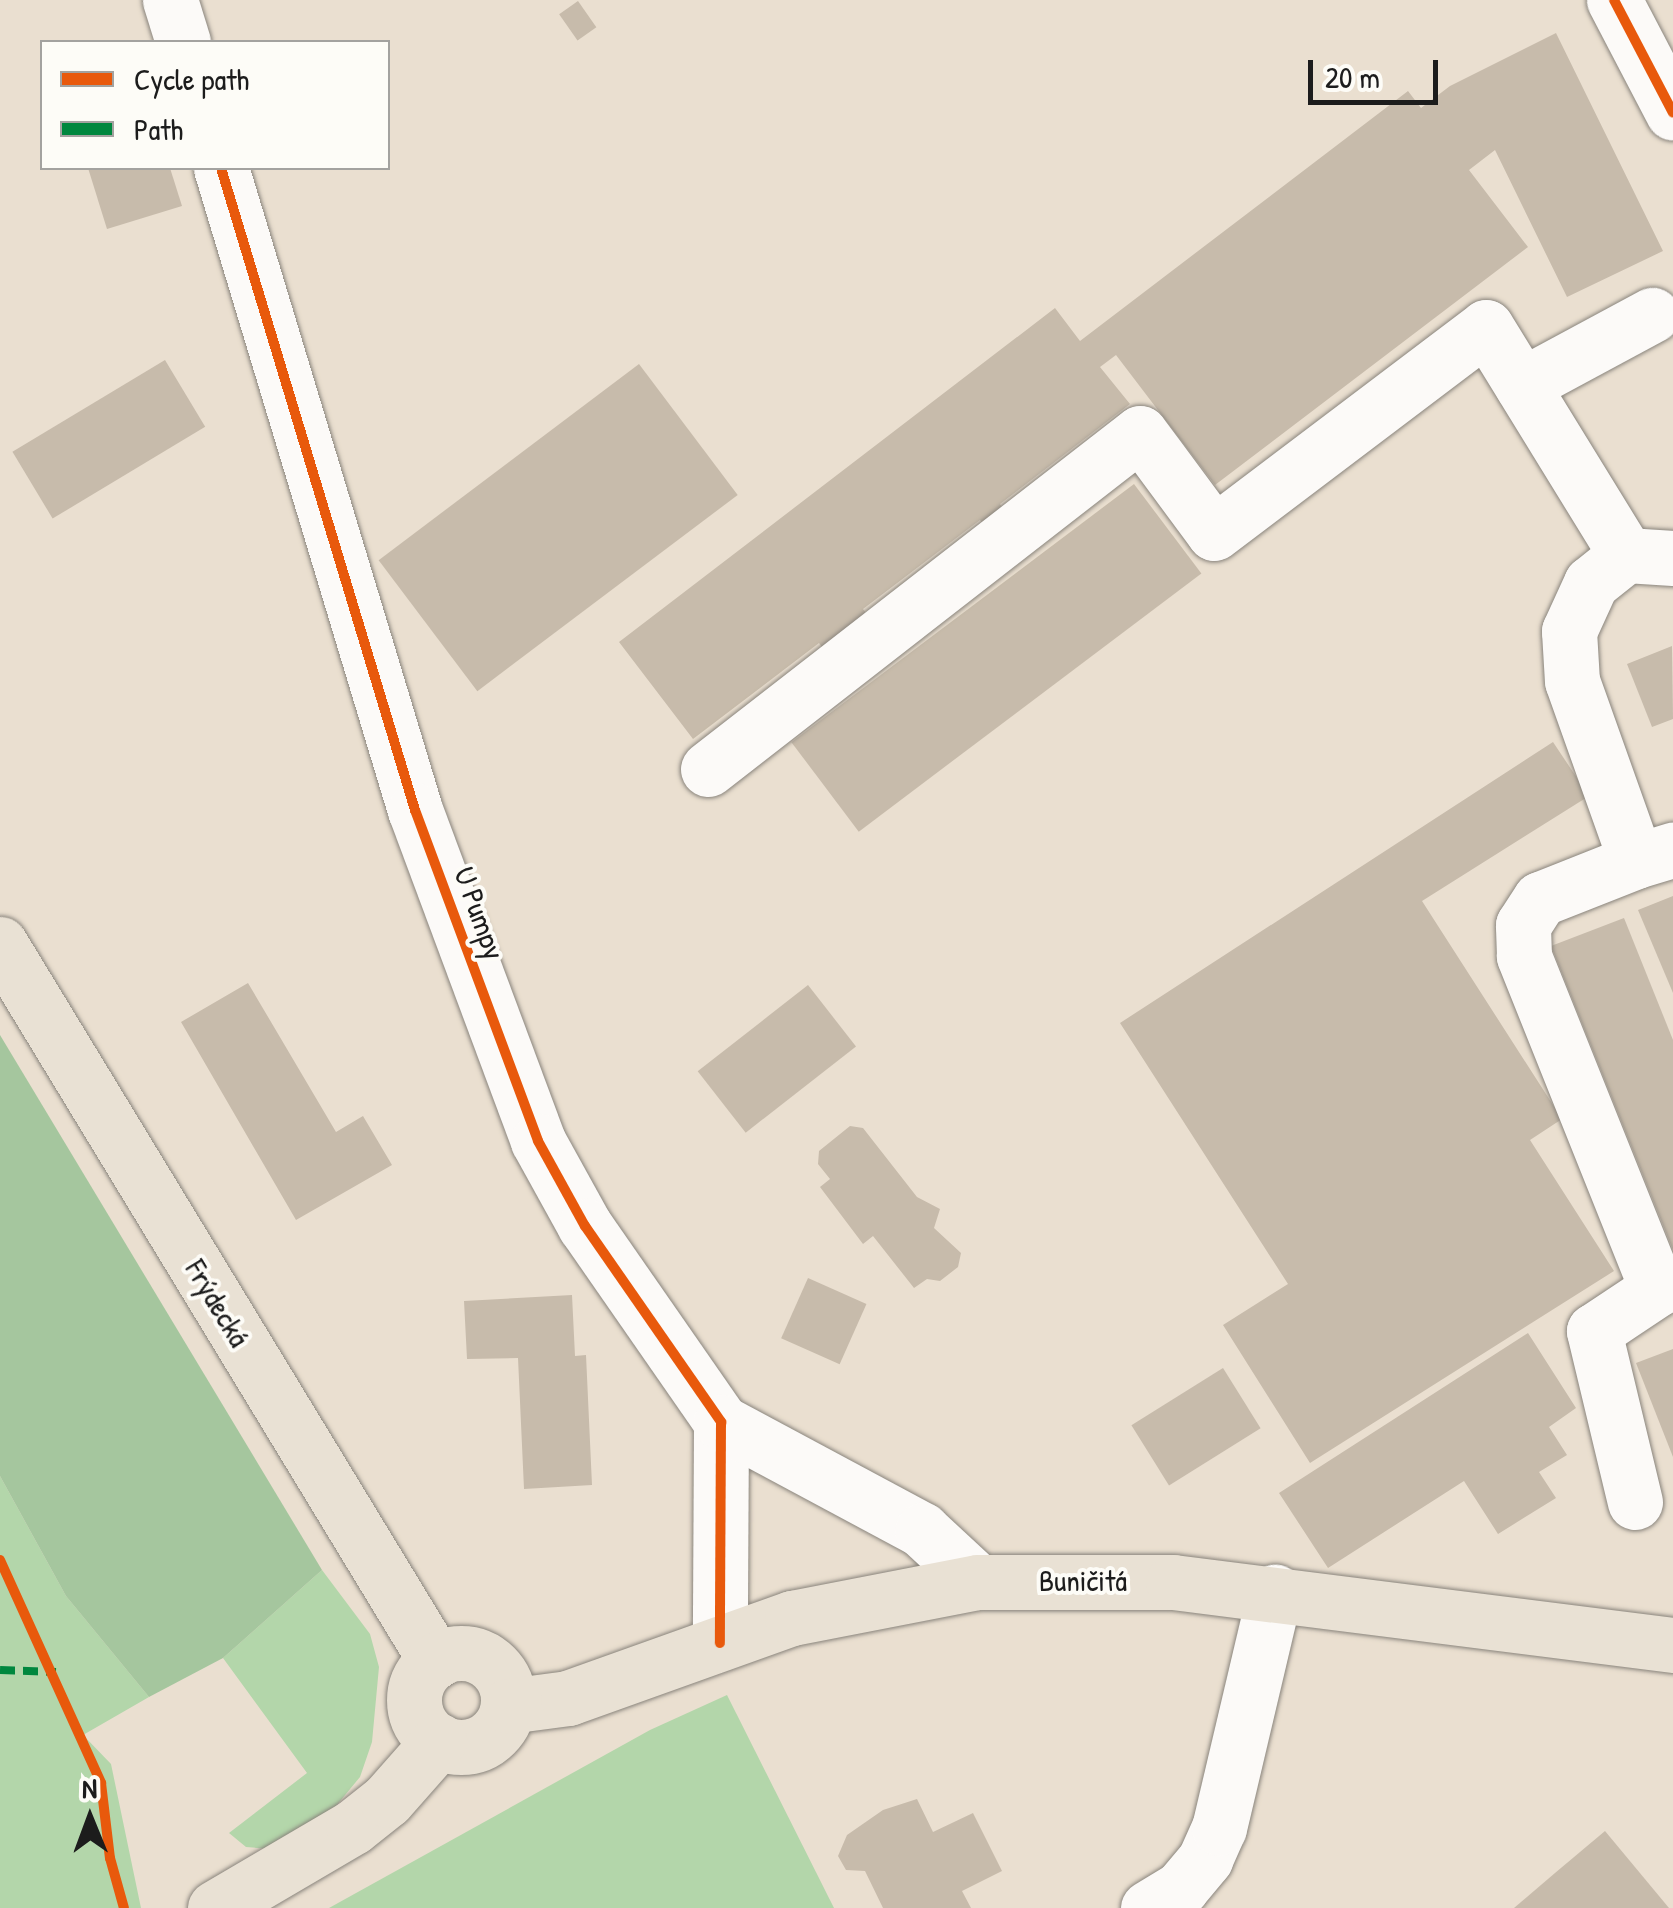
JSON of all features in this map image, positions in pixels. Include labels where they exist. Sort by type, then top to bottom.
[{"type":"main road","name":"Frýdecká","points":[[0,944],[436,1661]]},
{"type":"main road","name":"Buničitá","points":[[508,1706],[568,1698],[720,1643],[871,1598],[978,1582],[1092,1578],[1275,1592],[1673,1645]]},
{"type":"main road","points":[[462,1654],[488,1662],[503,1679],[508,1706],[483,1741],[461,1747],[439,1740],[420,1721],[415,1699],[420,1678],[436,1661],[462,1654]]},
{"type":"main road","points":[[215,1908],[353,1826],[388,1800],[439,1740]]},
{"type":"street","points":[[170,0],[182,40]]},
{"type":"street","points":[[1614,0],[1673,113]]},
{"type":"street","name":"U Pumpy","points":[[222,170],[414,810],[538,1141],[585,1226],[721,1422],[922,1530],[978,1582]]},
{"type":"street","points":[[1522,385],[1652,315]]},
{"type":"street","points":[[708,769],[1140,433],[1214,533],[1486,328],[1522,385],[1650,557],[1592,583],[1569,631],[1572,681],[1654,855],[1540,899],[1523,925],[1524,956],[1656,1289],[1594,1330],[1635,1502]]},
{"type":"street","points":[[720,1643],[721,1422]]},
{"type":"street","points":[[1148,1908],[1181,1888],[1206,1860],[1220,1828],[1275,1592]]},
{"type":"green space","points":[[0,1035],[322,1570],[223,1658],[149,1697],[66,1596],[0,1476]]},
{"type":"green space","points":[[0,1476],[66,1596],[149,1697],[83,1735],[111,1764],[141,1908],[0,1908]]},
{"type":"green space","points":[[322,1570],[370,1634],[379,1667],[372,1742],[360,1777],[331,1812],[270,1849],[246,1847],[229,1833],[307,1773],[223,1658]]},
{"type":"green space","points":[[727,1695],[834,1908],[329,1908],[650,1730]]},
{"type":"building","points":[[578,1],[596,27],[578,40],[559,14]]},
{"type":"building","points":[[1556,33],[1663,251],[1567,297],[1495,150],[1469,170],[1528,247],[1215,485],[1116,355],[1100,367],[1130,404],[1000,504],[1011,520],[992,535],[980,520],[863,609],[875,624],[830,658],[819,643],[693,739],[619,642],[1055,308],[1080,341],[1408,91],[1421,108],[1450,86]]},
{"type":"building","points":[[89,170],[171,170],[182,206],[107,229]]},
{"type":"building","points":[[165,360],[205,427],[53,519],[12,452]]},
{"type":"building","points":[[639,364],[738,495],[477,691],[379,560]]},
{"type":"building","points":[[1134,484],[1201,573],[859,832],[791,742]]},
{"type":"building","points":[[1672,646],[1673,719],[1652,727],[1627,664]]},
{"type":"building","points":[[1553,742],[1589,796],[1422,901],[1562,1119],[1530,1140],[1614,1271],[1310,1463],[1223,1325],[1288,1284],[1120,1023]]},
{"type":"building","points":[[1673,896],[1673,993],[1638,910]]},
{"type":"building","points":[[1624,918],[1673,1040],[1673,1250],[1551,946]]},
{"type":"building","points":[[248,983],[336,1132],[363,1116],[392,1165],[296,1220],[181,1022]]},
{"type":"building","points":[[808,985],[856,1046],[746,1133],[698,1071]]},
{"type":"building","points":[[850,1126],[863,1128],[917,1197],[940,1209],[934,1228],[961,1253],[958,1267],[940,1281],[927,1279],[914,1288],[873,1236],[863,1244],[820,1187],[830,1179],[818,1164],[819,1151]]},
{"type":"building","points":[[808,1278],[866,1304],[840,1364],[781,1338]]},
{"type":"building","points":[[572,1295],[575,1356],[586,1355],[592,1485],[524,1489],[518,1358],[467,1359],[464,1301]]},
{"type":"building","points":[[1528,1333],[1576,1408],[1549,1427],[1567,1455],[1539,1472],[1556,1498],[1498,1534],[1464,1481],[1328,1568],[1279,1493]]},
{"type":"building","points":[[1673,1349],[1673,1457],[1636,1363]]},
{"type":"building","points":[[1223,1368],[1261,1428],[1169,1485],[1131,1425]]},
{"type":"building","points":[[917,1799],[933,1832],[973,1813],[1002,1871],[962,1891],[971,1908],[883,1908],[865,1871],[846,1870],[838,1856],[847,1835],[883,1810]]},
{"type":"building","points":[[1605,1831],[1669,1908],[1514,1908],[1555,1873]]},
{"type":"marked path","points":[[0,1670],[56,1672]]},
{"type":"cycle path","points":[[1614,0],[1673,113]]},
{"type":"cycle path","points":[[222,170],[415,810],[538,1141],[585,1226],[721,1422],[720,1643]]},
{"type":"cycle path","points":[[0,1560],[101,1783],[110,1858],[124,1908]]}]
